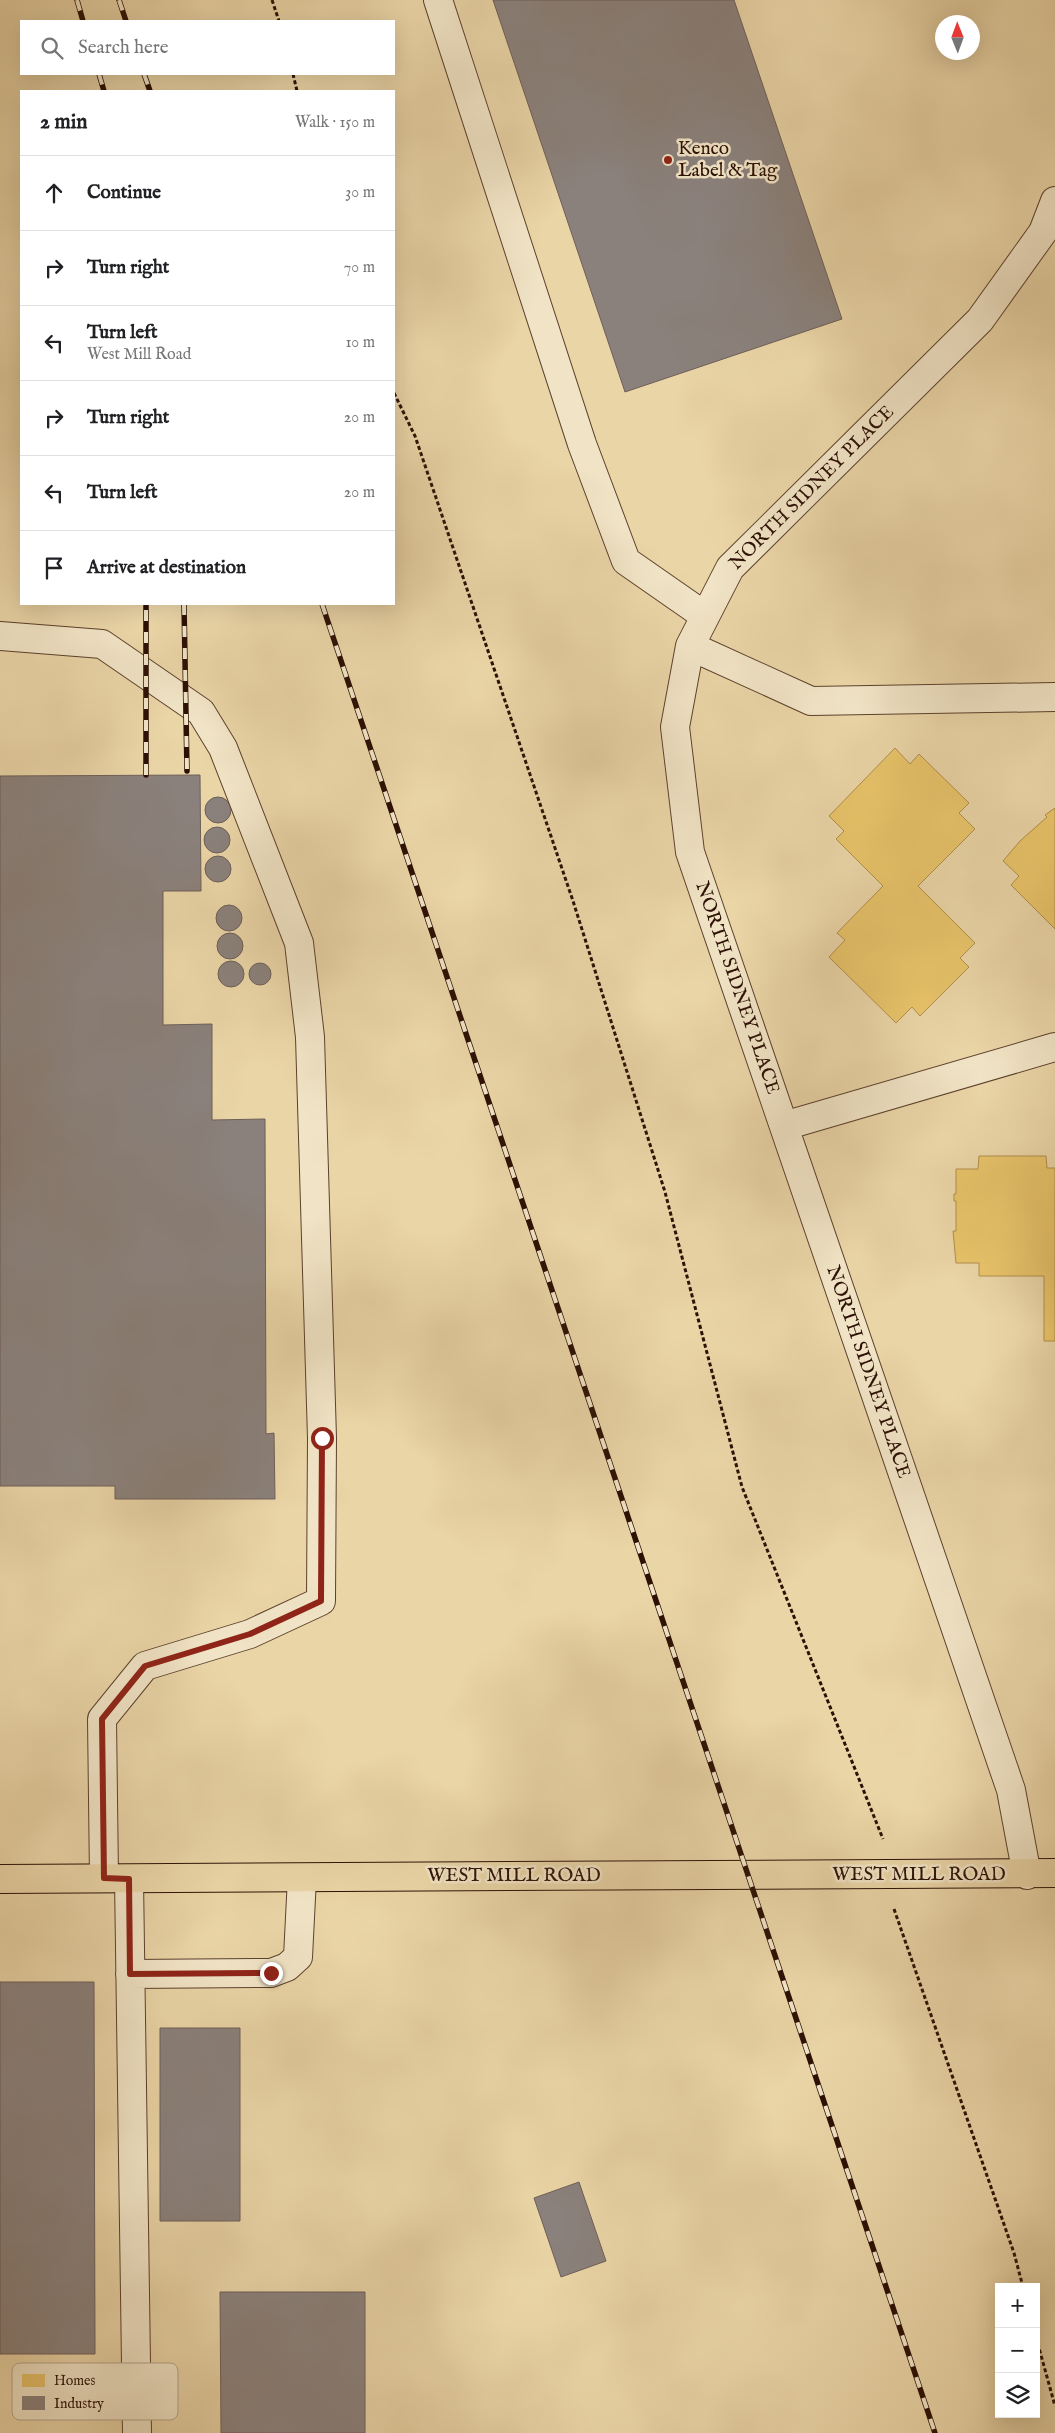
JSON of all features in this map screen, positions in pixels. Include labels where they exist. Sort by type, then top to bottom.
[{"type":"main road","name":"WEST MILL ROAD","points":[[0,1879],[1055,1875]]},
{"type":"street","points":[[438,0],[582,444],[626,561],[705,616]]},
{"type":"street","name":"NORTH SIDNEY PLACE","points":[[1027,1875],[1010,1790],[690,852],[675,727],[690,646],[730,568],[980,320],[1043,232],[1055,201]]},
{"type":"street","points":[[0,636],[102,644],[201,712],[223,748],[299,943],[310,1037],[322,1438],[321,1601],[250,1634],[145,1666],[102,1719],[116,1879],[130,1974],[136,2363]]},
{"type":"street","points":[[690,646],[811,701],[1055,697]]},
{"type":"street","points":[[784,1126],[1055,1047]]},
{"type":"street","points":[[130,1974],[271,1973],[287,1967],[298,1957],[302,1878]]},
{"type":"street","points":[[137,2420],[137,2433]]},
{"type":"path","points":[[272,0],[279,20]]},
{"type":"path","points":[[293,75],[297,90]]},
{"type":"path","points":[[395,395],[415,436],[573,901],[665,1192],[742,1487],[882,1835]]},
{"type":"path","points":[[894,1912],[1014,2253],[1022,2283]]},
{"type":"path","points":[[1040,2352],[1055,2406]]},
{"type":"building: Homes","points":[[895,748],[910,764],[919,754],[969,803],[959,813],[975,829],[918,886],[975,943],[960,958],[969,967],[920,1016],[912,1007],[896,1023],[829,957],[845,940],[837,933],[883,886],[836,839],[844,831],[829,816]]},
{"type":"building: Homes","points":[[1055,808],[1055,929],[1011,885],[1019,876],[1003,861],[1020,841],[1047,817],[1045,815]]},
{"type":"building: Homes","points":[[979,1156],[1046,1156],[1047,1168],[1055,1168],[1055,1341],[1044,1341],[1044,1276],[979,1276],[979,1263],[956,1263],[953,1231],[956,1231],[956,1201],[954,1201],[954,1194],[956,1194],[956,1169],[978,1169]]},
{"type":"building: Industry","name":"Kenco Label & Tag","points":[[493,0],[734,0],[842,319],[625,392]]},
{"type":"building: Industry","points":[[200,775],[201,891],[163,891],[163,1025],[212,1024],[212,1120],[265,1119],[266,1434],[274,1433],[275,1499],[115,1499],[115,1486],[0,1486],[0,776]]},
{"type":"building: Industry","points":[[218,797],[227,801],[231,810],[227,819],[218,823],[209,819],[205,810],[209,801]]},
{"type":"building: Industry","points":[[217,827],[226,831],[230,840],[226,849],[217,853],[208,849],[204,840],[208,831]]},
{"type":"building: Industry","points":[[218,856],[227,860],[231,869],[227,878],[218,882],[209,878],[205,869],[209,860]]},
{"type":"building: Industry","points":[[229,905],[238,909],[242,918],[238,927],[229,931],[220,927],[216,918],[220,909]]},
{"type":"building: Industry","points":[[230,933],[239,937],[243,946],[239,955],[230,959],[221,955],[217,946],[221,937]]},
{"type":"building: Industry","points":[[231,961],[240,965],[244,974],[240,983],[231,987],[222,983],[218,974],[222,965]]},
{"type":"building: Industry","points":[[260,963],[268,966],[271,974],[268,982],[260,985],[252,982],[249,974],[252,966]]},
{"type":"building: Industry","points":[[0,1982],[94,1982],[95,2354],[0,2354]]},
{"type":"building: Industry","points":[[160,2028],[240,2028],[240,2221],[160,2221]]},
{"type":"building: Industry","points":[[579,2182],[606,2261],[561,2277],[534,2198]]},
{"type":"building: Industry","points":[[220,2292],[365,2292],[365,2433],[221,2433]]},
{"type":"railway","points":[[77,0],[83,20]]},
{"type":"railway","points":[[119,0],[126,20]]},
{"type":"railway","points":[[99,75],[104,90]]},
{"type":"railway","points":[[144,75],[150,90]]},
{"type":"railway","points":[[146,605],[146,775]]},
{"type":"railway","points":[[184,605],[187,771]]},
{"type":"railway","points":[[322,605],[935,2433]]},
{"type":"place","name":"Kenco Label & Tag","points":[[668,160]]},
{"type":"route","points":[[271,1973],[130,1974],[129,1879],[104,1878],[102,1719],[145,1666],[250,1634],[321,1601],[322,1438]]}]
